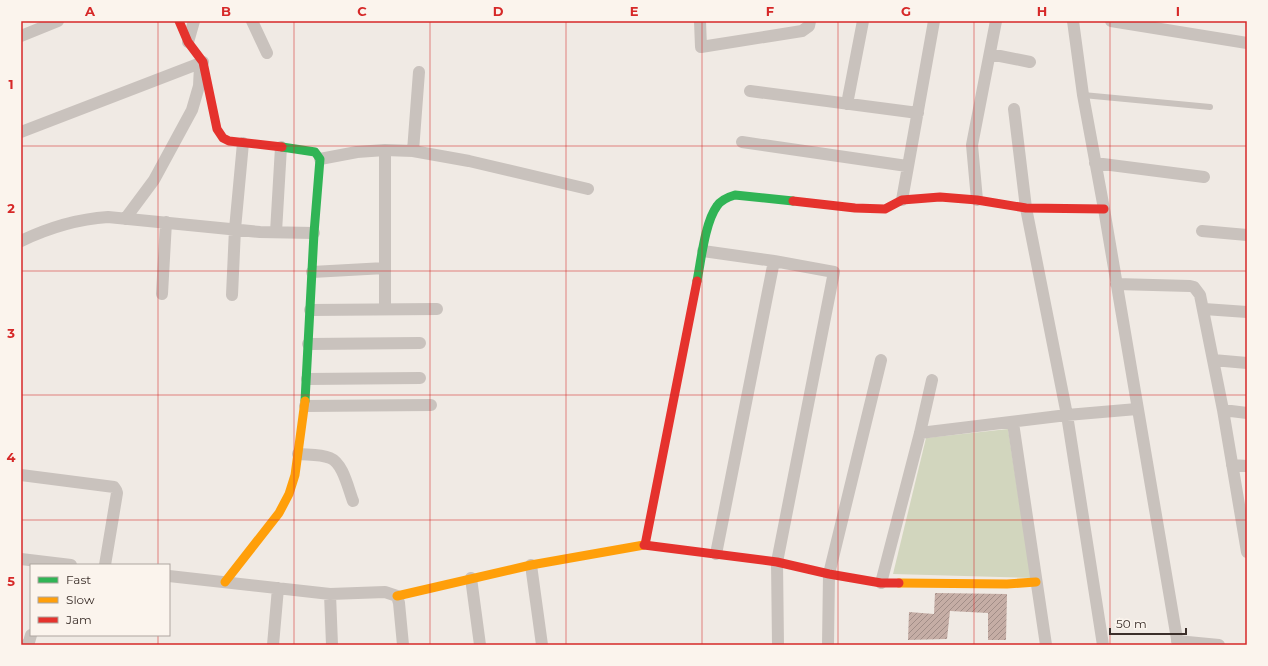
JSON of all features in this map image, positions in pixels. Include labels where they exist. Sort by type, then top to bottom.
[{"type":"street","points":[[21,36],[58,21]]},
{"type":"street","points":[[179,21],[188,42],[202,63],[217,129],[223,138],[229,141],[315,152],[320,160],[314,233],[305,406],[295,475],[289,494],[279,513],[225,582]]},
{"type":"street","points":[[188,42],[194,21]]},
{"type":"street","points":[[252,21],[267,53]]},
{"type":"street","points":[[700,21],[701,47],[802,31],[809,26],[810,21]]},
{"type":"street","points":[[847,104],[863,21]]},
{"type":"street","points":[[902,200],[934,21]]},
{"type":"street","points":[[977,200],[972,145],[996,21]]},
{"type":"street","points":[[1073,21],[1083,95],[1104,209],[1178,643],[1218,645]]},
{"type":"street","points":[[1111,21],[1167,26],[1247,43]]},
{"type":"street","points":[[990,54],[1030,62]]},
{"type":"street","points":[[21,132],[202,63]]},
{"type":"street","points":[[124,219],[154,180],[192,110],[202,63]]},
{"type":"street","points":[[413,152],[419,72]]},
{"type":"street","points":[[750,91],[918,113]]},
{"type":"street","points":[[1014,109],[1026,208],[1067,416],[1103,645]]},
{"type":"street","points":[[742,142],[908,166]]},
{"type":"street","points":[[232,296],[235,229],[243,143]]},
{"type":"street","points":[[276,232],[281,147]]},
{"type":"street","points":[[385,150],[385,309]]},
{"type":"street","points":[[320,160],[357,152],[385,150],[413,152],[469,162],[588,189]]},
{"type":"street","points":[[1095,163],[1204,177]]},
{"type":"street","points":[[645,544],[711,214],[716,205],[728,196],[735,195],[856,208],[885,209],[902,200],[940,197],[977,200],[1026,208],[1104,209]]},
{"type":"street","points":[[21,241],[63,224],[94,218],[166,222],[276,232],[314,233]]},
{"type":"street","points":[[162,294],[166,222]]},
{"type":"street","points":[[1202,231],[1247,235]]},
{"type":"street","points":[[703,252],[774,261],[834,272],[778,562],[778,645]]},
{"type":"street","points":[[716,554],[774,261]]},
{"type":"street","points":[[312,272],[385,268]]},
{"type":"street","points":[[1116,284],[1194,287],[1200,295],[1214,360],[1232,465],[1244,517],[1247,552]]},
{"type":"street","points":[[310,310],[437,309]]},
{"type":"street","points":[[1204,309],[1247,312]]},
{"type":"street","points":[[308,344],[420,343]]},
{"type":"street","points":[[831,645],[829,574],[881,360]]},
{"type":"street","points":[[1214,360],[1247,363]]},
{"type":"street","points":[[307,379],[420,378]]},
{"type":"street","points":[[881,583],[920,433],[932,380]]},
{"type":"street","points":[[305,406],[431,405]]},
{"type":"street","points":[[920,433],[1137,409]]},
{"type":"street","points":[[1223,410],[1247,413]]},
{"type":"street","points":[[1012,423],[1046,645]]},
{"type":"street","points":[[298,454],[325,457],[336,462],[340,468],[353,501]]},
{"type":"street","points":[[1232,465],[1247,466]]},
{"type":"street","points":[[21,475],[114,487],[117,493],[105,564]]},
{"type":"street","points":[[170,576],[330,594],[385,592],[397,596],[531,565],[645,544],[778,562],[829,574],[881,583],[1007,584],[1036,582]]},
{"type":"street","points":[[21,559],[36,563],[54,564]]},
{"type":"street","points":[[531,565],[542,645]]},
{"type":"street","points":[[471,578],[480,645]]},
{"type":"street","points":[[273,645],[278,588]]},
{"type":"street","points":[[330,594],[332,645]]},
{"type":"street","points":[[397,596],[403,645]]},
{"type":"street","points":[[26,645],[32,636]]},
{"type":"lane","points":[[1083,95],[1210,107]]},
{"type":"green space","points":[[1008,429],[1031,578],[893,574],[926,438]]},
{"type":"building","points":[[935,593],[1007,594],[1006,640],[988,640],[988,613],[950,611],[947,639],[908,640],[909,612],[934,614]]},
{"type":"traffic: fast","points":[[282,147],[315,152],[320,159],[314,233],[305,401]]},
{"type":"traffic: fast","points":[[697,281],[706,231],[713,213],[721,202],[735,195],[793,201]]},
{"type":"traffic: slow","points":[[225,582],[279,513],[289,494],[295,475],[305,401]]},
{"type":"traffic: slow","points":[[397,596],[531,565],[644,545]]},
{"type":"traffic: slow","points":[[899,583],[1007,584],[1036,582]]},
{"type":"traffic: jam","points":[[179,21],[188,42],[203,62],[217,129],[223,138],[229,141],[282,147]]},
{"type":"traffic: jam","points":[[793,201],[855,208],[885,209],[902,200],[940,197],[977,200],[1026,208],[1104,209]]},
{"type":"traffic: jam","points":[[645,545],[697,281]]},
{"type":"traffic: jam","points":[[644,545],[777,562],[829,574],[881,583],[899,583]]}]
